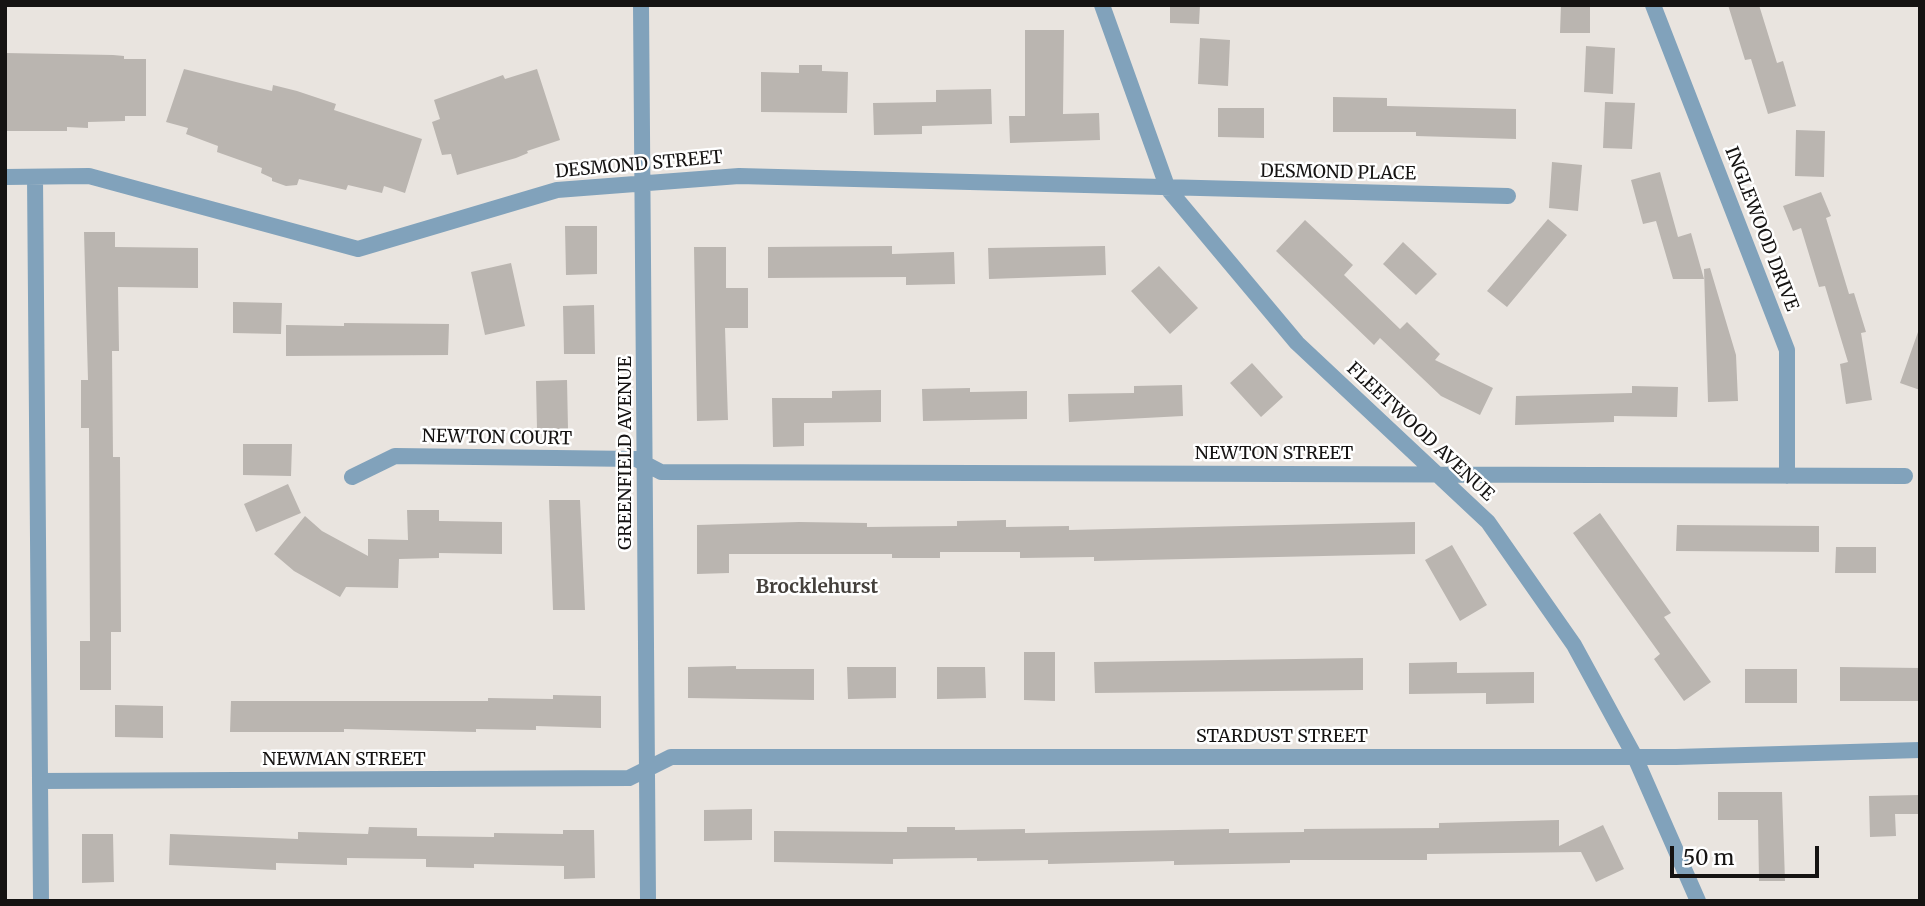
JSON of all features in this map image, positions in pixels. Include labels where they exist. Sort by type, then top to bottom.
[{"type":"street","name":"GREENFIELD AVENUE","points":[[641,5],[648,901]]},
{"type":"street","name":"FLEETWOOD AVENUE","points":[[1102,5],[1168,189],[1297,343],[1496,533],[1574,645],[1634,755],[1698,901]]},
{"type":"street","name":"INGLEWOOD DRIVE","points":[[1653,5],[1787,350],[1787,475]]},
{"type":"street","name":"DESMOND STREET","points":[[5,177],[89,176],[359,249],[557,190],[739,176],[1168,189]]},
{"type":"street","points":[[35,177],[41,901]]},
{"type":"street","name":"DESMOND PLACE","points":[[1168,189],[1508,196]]},
{"type":"street","name":"NEWTON COURT","points":[[352,477],[395,456],[636,459],[646,464]]},
{"type":"street","name":"NEWTON STREET","points":[[646,464],[662,472],[1905,476]]},
{"type":"street","name":"STARDUST STREET","points":[[647,769],[671,757],[1634,755],[1920,750]]},
{"type":"street","name":"NEWMAN STREET","points":[[40,781],[629,778],[647,769]]},
{"type":"building","points":[[1170,5],[1200,5],[1199,24],[1170,23]]},
{"type":"building","points":[[1561,5],[1590,5],[1590,33],[1560,33]]},
{"type":"building","points":[[1728,5],[1759,5],[1777,63],[1783,61],[1796,106],[1768,114],[1751,59],[1745,60]]},
{"type":"building","points":[[1025,30],[1064,30],[1063,114],[1099,113],[1100,140],[1010,143],[1009,116],[1025,116]]},
{"type":"building","points":[[1200,38],[1230,40],[1228,86],[1198,84]]},
{"type":"building","points":[[1586,46],[1615,48],[1613,94],[1584,92]]},
{"type":"building","points":[[5,53],[113,55],[124,56],[124,59],[146,59],[146,116],[125,116],[125,121],[88,122],[88,128],[67,127],[67,131],[7,131]]},
{"type":"building","points":[[799,65],[822,65],[822,71],[848,72],[847,113],[761,112],[761,72],[799,73]]},
{"type":"building","points":[[184,69],[272,91],[273,85],[297,91],[336,104],[334,110],[422,139],[405,193],[384,186],[382,193],[348,185],[346,190],[299,179],[297,185],[286,186],[261,173],[262,168],[217,152],[218,146],[186,134],[188,128],[166,122]]},
{"type":"building","points":[[537,69],[560,140],[527,151],[528,153],[516,158],[457,175],[451,154],[442,155],[432,122],[440,119],[434,100],[503,75],[505,79]]},
{"type":"building","points":[[991,89],[992,124],[922,126],[922,134],[874,135],[873,103],[936,102],[936,90]]},
{"type":"building","points":[[1333,97],[1387,98],[1387,106],[1516,109],[1516,139],[1416,136],[1416,132],[1333,132]]},
{"type":"building","points":[[1605,102],[1635,103],[1632,149],[1603,148]]},
{"type":"building","points":[[1218,108],[1264,108],[1264,138],[1218,137]]},
{"type":"building","points":[[1796,130],[1825,131],[1824,177],[1795,176]]},
{"type":"building","points":[[1552,162],[1582,165],[1578,211],[1549,208]]},
{"type":"building","points":[[1660,172],[1678,237],[1691,233],[1704,279],[1673,279],[1656,221],[1643,224],[1631,180]]},
{"type":"building","points":[[1821,192],[1831,216],[1826,218],[1849,294],[1854,293],[1866,332],[1861,333],[1872,400],[1846,404],[1840,364],[1848,362],[1825,286],[1819,287],[1801,228],[1793,231],[1783,206]]},
{"type":"building","points":[[1548,219],[1567,235],[1507,307],[1487,291]]},
{"type":"building","points":[[1305,220],[1353,265],[1344,275],[1400,329],[1407,322],[1440,354],[1435,360],[1493,388],[1480,415],[1441,396],[1380,338],[1374,345],[1276,251]]},
{"type":"building","points":[[565,226],[597,226],[597,274],[566,275]]},
{"type":"building","points":[[84,232],[115,232],[115,247],[198,248],[198,288],[118,287],[119,351],[112,351],[113,457],[120,457],[121,632],[111,632],[111,690],[80,690],[80,641],[90,641],[89,428],[81,428],[81,380],[88,380]]},
{"type":"building","points":[[1403,242],[1437,274],[1416,295],[1383,264]]},
{"type":"building","points":[[892,246],[892,254],[954,252],[955,284],[906,285],[906,277],[768,278],[768,247]]},
{"type":"building","points":[[1105,246],[1106,275],[989,279],[988,248]]},
{"type":"building","points":[[694,247],[726,247],[726,288],[748,288],[748,328],[725,328],[728,420],[697,421]]},
{"type":"building","points":[[511,263],[525,326],[485,335],[471,272]]},
{"type":"building","points":[[1159,266],[1198,308],[1170,334],[1131,291]]},
{"type":"building","points":[[1710,268],[1736,355],[1738,401],[1708,402],[1704,269]]},
{"type":"building","points":[[233,302],[282,303],[281,334],[233,333]]},
{"type":"building","points":[[594,305],[595,354],[564,354],[563,306]]},
{"type":"building","points":[[344,323],[449,324],[448,355],[286,356],[286,325],[344,326]]},
{"type":"building","points":[[1918,332],[1920,333],[1920,390],[1900,383]]},
{"type":"building","points":[[1252,363],[1283,397],[1261,417],[1230,383]]},
{"type":"building","points":[[567,380],[568,429],[537,429],[536,381]]},
{"type":"building","points":[[1182,385],[1183,416],[1069,422],[1068,394],[1134,393],[1134,386]]},
{"type":"building","points":[[1632,386],[1678,387],[1677,417],[1614,416],[1614,422],[1515,425],[1516,396],[1632,393]]},
{"type":"building","points":[[970,388],[970,392],[1027,391],[1027,419],[923,421],[922,389]]},
{"type":"building","points":[[881,390],[881,422],[804,423],[804,446],[773,447],[772,398],[832,398],[832,391]]},
{"type":"building","points":[[243,444],[292,444],[291,476],[243,475]]},
{"type":"building","points":[[288,484],[301,513],[256,532],[244,504]]},
{"type":"building","points":[[549,500],[580,500],[585,610],[553,610]]},
{"type":"building","points":[[407,510],[439,510],[439,521],[502,522],[502,554],[439,553],[439,558],[399,559],[398,588],[346,587],[340,597],[294,571],[274,554],[305,516],[322,531],[368,556],[368,539],[408,540]]},
{"type":"building","points":[[1600,513],[1671,613],[1664,617],[1711,682],[1684,701],[1654,659],[1660,654],[1573,533]]},
{"type":"building","points":[[1006,520],[1006,527],[1069,526],[1069,530],[1415,522],[1415,554],[1094,561],[1094,557],[1020,558],[1020,552],[940,552],[940,558],[892,558],[892,554],[729,554],[729,573],[697,574],[697,525],[799,522],[867,523],[867,527],[957,526],[957,521]]},
{"type":"building","points":[[1677,525],[1819,526],[1819,552],[1676,551]]},
{"type":"building","points":[[1452,545],[1487,605],[1460,621],[1425,560]]},
{"type":"building","points":[[1836,547],[1876,547],[1876,573],[1835,573]]},
{"type":"building","points":[[1024,652],[1055,652],[1055,701],[1024,700]]},
{"type":"building","points":[[1363,658],[1363,690],[1095,693],[1094,662]]},
{"type":"building","points":[[1457,662],[1457,673],[1534,672],[1534,703],[1486,704],[1486,693],[1409,694],[1409,663]]},
{"type":"building","points":[[736,666],[736,669],[814,669],[814,700],[688,698],[688,667]]},
{"type":"building","points":[[847,667],[896,667],[896,698],[848,699]]},
{"type":"building","points":[[937,667],[985,667],[986,698],[937,699]]},
{"type":"building","points":[[1840,667],[1920,668],[1920,701],[1840,701]]},
{"type":"building","points":[[1745,669],[1797,669],[1797,703],[1745,703]]},
{"type":"building","points":[[553,695],[601,696],[601,728],[536,726],[536,730],[476,729],[476,732],[344,729],[344,732],[230,732],[231,701],[488,701],[488,698],[553,699]]},
{"type":"building","points":[[115,705],[163,706],[163,738],[115,737]]},
{"type":"building","points":[[1718,792],[1782,792],[1785,881],[1759,881],[1758,820],[1718,820]]},
{"type":"building","points":[[1920,795],[1920,814],[1895,814],[1896,836],[1870,837],[1869,796]]},
{"type":"building","points":[[752,809],[752,840],[704,841],[704,810]]},
{"type":"building","points":[[1559,820],[1559,846],[1603,825],[1624,869],[1596,882],[1581,852],[1427,854],[1427,860],[1290,860],[1290,863],[1174,865],[1174,861],[1048,864],[1048,860],[977,861],[977,858],[893,859],[893,864],[774,862],[774,831],[907,832],[907,827],[955,827],[955,830],[1025,829],[1025,833],[1229,829],[1229,833],[1304,832],[1304,829],[1439,828],[1439,823]]},
{"type":"building","points":[[369,827],[417,828],[417,836],[494,837],[494,833],[563,834],[563,830],[594,830],[595,878],[564,879],[564,866],[474,864],[474,868],[426,867],[426,859],[347,858],[347,865],[276,863],[276,870],[169,865],[170,834],[298,839],[298,832],[368,834]]},
{"type":"building","points":[[82,834],[113,834],[114,882],[82,883]]},
{"type":"district","name":"Brocklehurst","points":[[817,588]]}]
